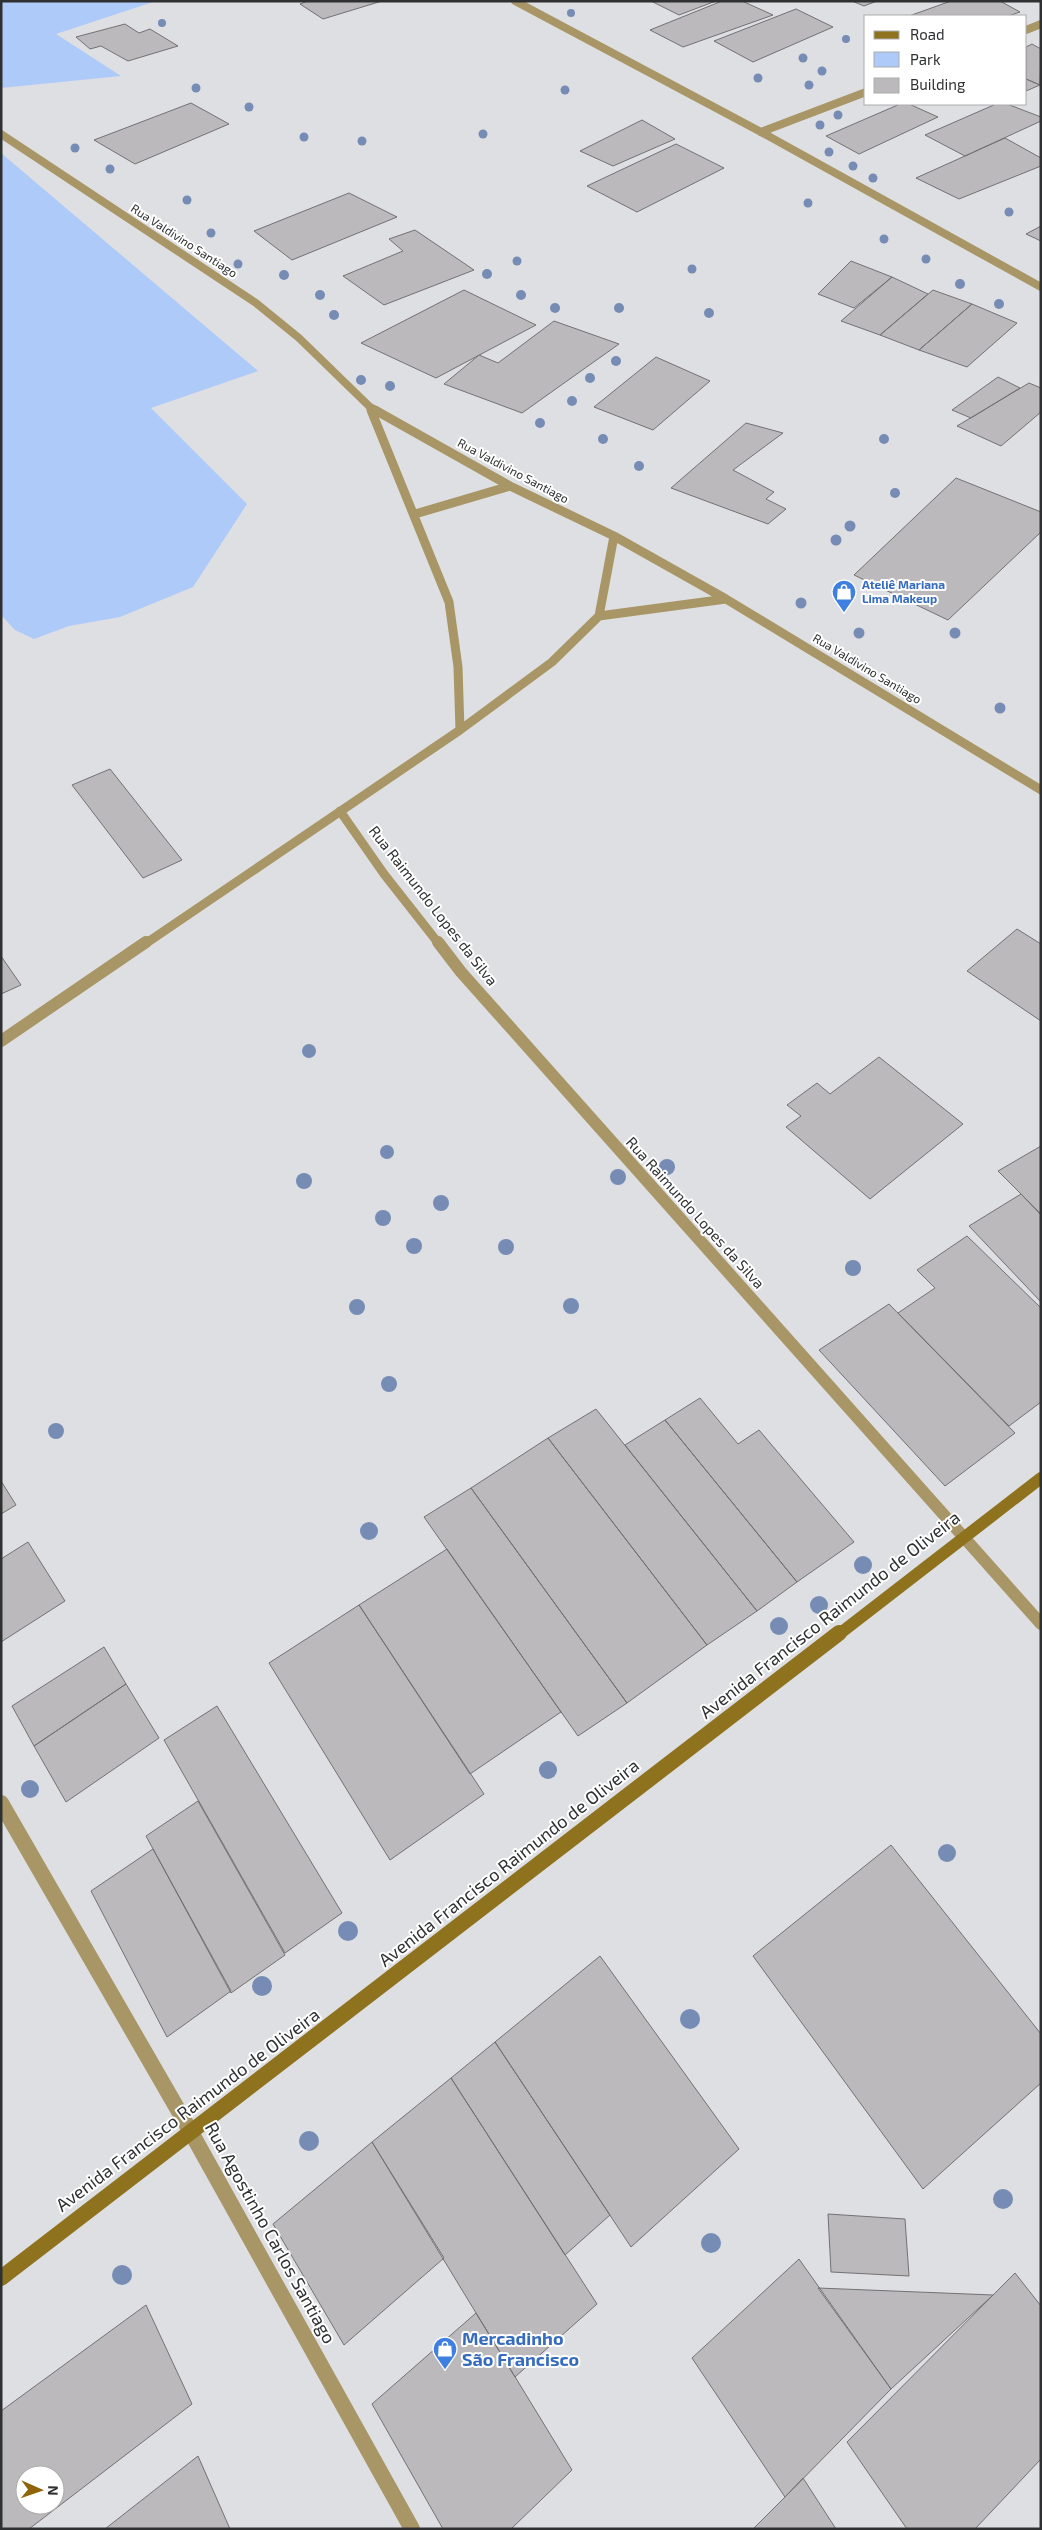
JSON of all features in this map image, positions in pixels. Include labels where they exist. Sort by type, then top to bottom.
[{"type":"street","points":[[515,1],[761,132],[1041,287]]},
{"type":"street","points":[[1027,30],[1041,24]]},
{"type":"street","points":[[761,132],[864,93]]},
{"type":"street","name":"Rua Valdivino Santiago","points":[[1,134],[256,303],[299,338],[370,407],[510,486],[614,536],[726,599],[1041,790]]},
{"type":"street","points":[[370,407],[415,514],[449,602],[458,667],[460,730]]},
{"type":"street","points":[[415,514],[510,486]]},
{"type":"street","points":[[1,1041],[460,730],[552,662],[599,616],[614,536]]},
{"type":"street","points":[[599,616],[726,599]]},
{"type":"street","name":"Rua Raimundo Lopes da Silva","points":[[340,811],[384,874],[461,972],[1041,1624]]},
{"type":"street","name":"Avenida Francisco Raimundo de Oliveira","points":[[1,2278],[192,2134],[1041,1478]]},
{"type":"street","name":"Rua Agostinho Carlos Santiago","points":[[1,1803],[192,2134],[412,2529]]},
{"type":"green space","points":[[1,1],[156,1],[56,34],[121,76],[1,88]]},
{"type":"green space","points":[[1,153],[258,371],[151,408],[247,504],[193,587],[120,617],[69,626],[34,639],[15,630],[1,615]]},
{"type":"building","points":[[308,1],[382,1],[323,19],[300,4]]},
{"type":"building","points":[[651,1],[716,1],[679,15]]},
{"type":"building","points":[[722,1],[742,1],[773,15],[683,47],[650,30]]},
{"type":"building","points":[[852,1],[877,1],[864,6]]},
{"type":"building","points":[[951,1],[1000,1],[1020,12],[1011,15],[912,15]]},
{"type":"building","points":[[796,9],[833,27],[753,62],[714,41]]},
{"type":"building","points":[[125,24],[139,33],[150,29],[178,46],[128,61],[101,46],[90,49],[76,37]]},
{"type":"building","points":[[1032,44],[1041,49],[1040,85],[1027,79],[1027,46]]},
{"type":"building","points":[[1027,79],[1040,85],[1027,91]]},
{"type":"building","points":[[191,103],[229,124],[135,164],[94,140]]},
{"type":"building","points":[[898,105],[911,105],[938,117],[859,154],[826,136]]},
{"type":"building","points":[[994,105],[1010,105],[1041,117],[1041,121],[965,156],[925,135]]},
{"type":"building","points":[[642,120],[675,139],[613,166],[580,151]]},
{"type":"building","points":[[1005,138],[1041,158],[1041,166],[959,199],[916,178]]},
{"type":"building","points":[[676,144],[724,168],[637,212],[587,186]]},
{"type":"building","points":[[349,193],[397,217],[292,260],[254,231]]},
{"type":"building","points":[[1041,226],[1041,241],[1026,234]]},
{"type":"building","points":[[415,230],[474,270],[384,305],[343,276],[403,251],[389,239]]},
{"type":"building","points":[[851,261],[892,277],[854,308],[818,294]]},
{"type":"building","points":[[892,277],[928,294],[880,335],[841,321]]},
{"type":"building","points":[[464,290],[536,325],[436,378],[361,343]]},
{"type":"building","points":[[933,290],[972,304],[919,350],[880,335]]},
{"type":"building","points":[[972,304],[1017,323],[967,367],[919,350]]},
{"type":"building","points":[[554,321],[619,344],[522,413],[444,384],[479,355],[498,363]]},
{"type":"building","points":[[656,357],[710,381],[653,430],[594,407]]},
{"type":"building","points":[[998,377],[1020,388],[971,418],[952,410]]},
{"type":"building","points":[[1029,383],[1041,388],[1041,412],[1001,446],[957,426]]},
{"type":"building","points":[[746,423],[783,433],[733,470],[774,492],[766,499],[786,509],[768,524],[671,488]]},
{"type":"building","points":[[956,478],[1041,512],[1041,532],[948,620],[854,575]]},
{"type":"building","points":[[110,769],[182,860],[143,878],[72,785]]},
{"type":"building","points":[[1017,929],[1041,944],[1041,1021],[967,971]]},
{"type":"building","points":[[1,956],[21,985],[1,994]]},
{"type":"building","points":[[879,1057],[963,1124],[870,1199],[786,1127],[801,1116],[787,1105],[817,1083],[830,1094]]},
{"type":"building","points":[[1041,1146],[1041,1214],[998,1171]]},
{"type":"building","points":[[1021,1194],[1041,1215],[1041,1302],[969,1226]]},
{"type":"building","points":[[967,1236],[1041,1308],[1041,1402],[1009,1426],[898,1313],[935,1288],[917,1270]]},
{"type":"building","points":[[889,1304],[1015,1433],[945,1486],[819,1350]]},
{"type":"building","points":[[700,1398],[738,1444],[759,1430],[854,1542],[797,1582],[665,1420]]},
{"type":"building","points":[[596,1409],[757,1611],[707,1645],[548,1438]]},
{"type":"building","points":[[665,1420],[797,1582],[757,1611],[625,1445]]},
{"type":"building","points":[[548,1438],[707,1645],[627,1703],[471,1488]]},
{"type":"building","points":[[1,1481],[16,1505],[1,1514]]},
{"type":"building","points":[[471,1488],[627,1703],[578,1736],[424,1517]]},
{"type":"building","points":[[28,1542],[65,1601],[1,1642],[1,1559]]},
{"type":"building","points":[[447,1549],[561,1712],[470,1774],[359,1605]]},
{"type":"building","points":[[359,1605],[484,1794],[390,1860],[269,1663]]},
{"type":"building","points":[[104,1647],[126,1684],[34,1746],[12,1706]]},
{"type":"building","points":[[126,1684],[159,1738],[66,1802],[34,1746]]},
{"type":"building","points":[[217,1706],[342,1913],[285,1953],[164,1740]]},
{"type":"building","points":[[198,1801],[285,1955],[231,1993],[146,1836]]},
{"type":"building","points":[[891,1845],[1041,2034],[1041,2083],[923,2189],[753,1956]]},
{"type":"building","points":[[153,1849],[231,1991],[167,2037],[91,1891]]},
{"type":"building","points":[[600,1956],[739,2149],[631,2247],[495,2042]]},
{"type":"building","points":[[495,2042],[610,2215],[565,2255],[451,2078]]},
{"type":"building","points":[[451,2078],[597,2304],[515,2377],[372,2142]]},
{"type":"building","points":[[372,2142],[444,2258],[344,2345],[273,2224]]},
{"type":"building","points":[[828,2214],[905,2219],[909,2276],[831,2272]]},
{"type":"building","points":[[799,2259],[891,2389],[785,2497],[692,2358]]},
{"type":"building","points":[[1015,2273],[1041,2306],[1041,2459],[975,2529],[907,2529],[847,2442]]},
{"type":"building","points":[[818,2288],[993,2295],[891,2389]]},
{"type":"building","points":[[146,2305],[192,2404],[65,2501],[65,2465],[15,2465],[15,2515],[47,2515],[29,2529],[1,2529],[1,2411]]},
{"type":"building","points":[[476,2313],[572,2470],[511,2529],[443,2529],[372,2404]]},
{"type":"building","points":[[198,2456],[230,2529],[105,2529]]},
{"type":"building","points":[[803,2478],[836,2529],[753,2529],[785,2497]]},
{"type":"place","name":"Ateliê Mariana Lima Makeup","points":[[844,613]]},
{"type":"place","name":"Mercadinho São Francisco","points":[[445,2370]]}]
